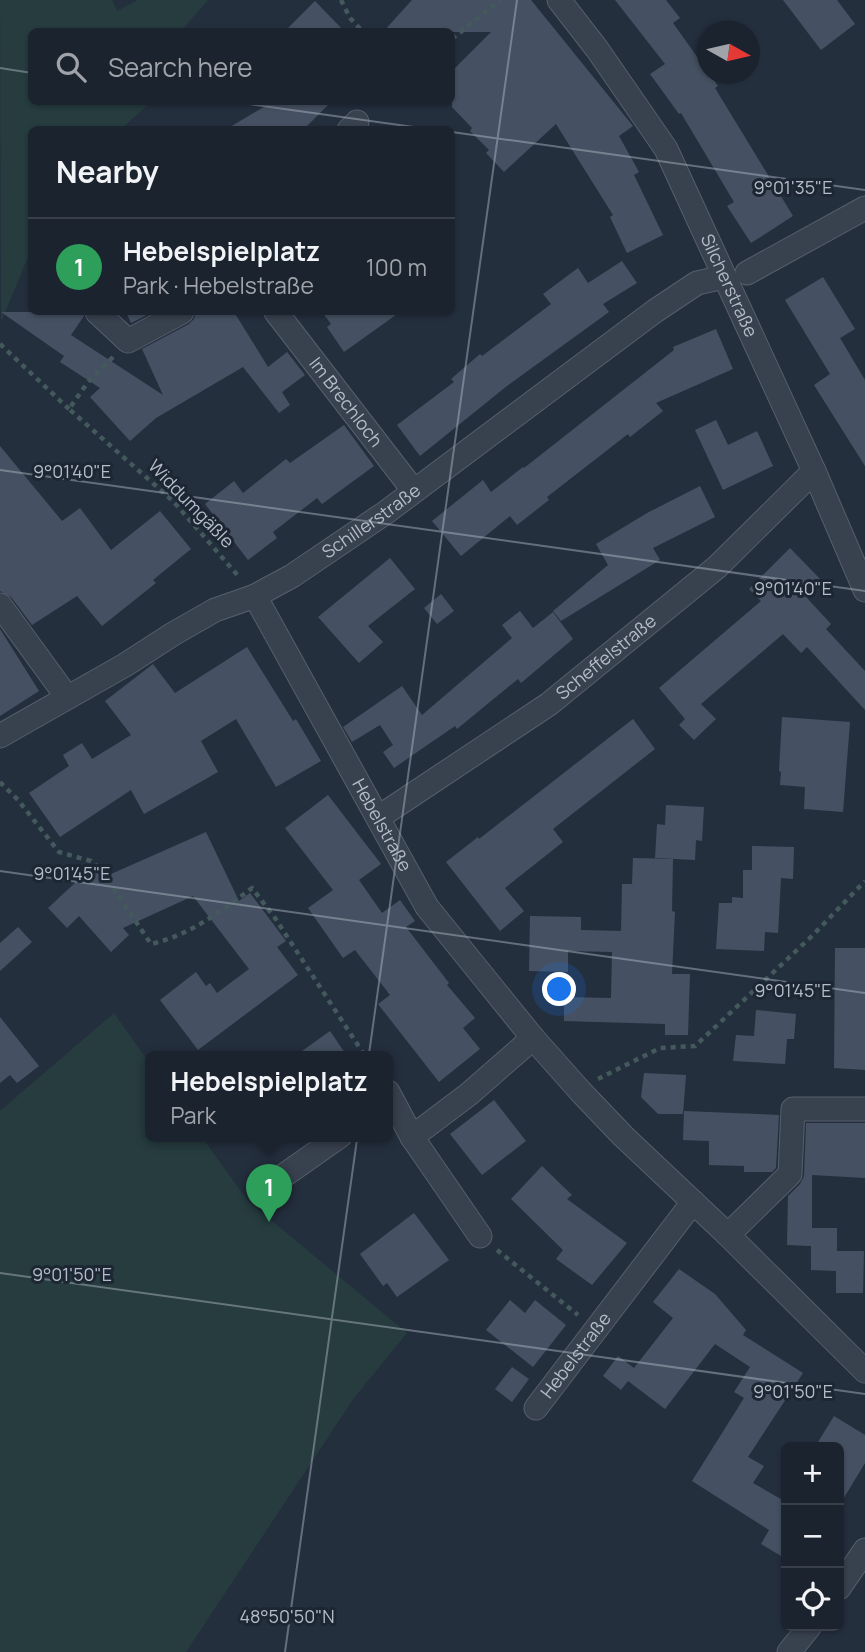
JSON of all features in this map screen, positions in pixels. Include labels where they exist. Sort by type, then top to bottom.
[{"type":"street","name":"Silcherstraße","points":[[559,0],[597,49],[666,149],[736,275],[865,590]]},
{"type":"street","name":"Schillerstraße","points":[[0,736],[215,610],[256,596],[292,576],[414,491],[655,311],[697,283],[736,275],[865,208]]},
{"type":"street","points":[[100,315],[128,341],[176,315]]},
{"type":"street","name":"Im Brechloch","points":[[279,315],[308,349],[414,491]]},
{"type":"street","name":"Scheffelstraße","points":[[379,817],[550,704],[717,568],[814,471]]},
{"type":"street","name":"Hebelstraße","points":[[256,596],[427,907],[533,1038],[581,1092],[865,1371]]},
{"type":"street","points":[[0,605],[67,697]]},
{"type":"street","points":[[412,1138],[469,1094],[533,1038]]},
{"type":"street","points":[[393,1105],[412,1138],[480,1236]]},
{"type":"street","points":[[729,1235],[790,1174],[793,1109],[865,1109]]},
{"type":"street","points":[[266,1188],[331,1142]]},
{"type":"street","name":"Hebelstraße","points":[[536,1408],[693,1202]]},
{"type":"street","points":[[844,1581],[865,1550]]},
{"type":"street","points":[[789,1652],[806,1631]]},
{"type":"path","points":[[455,37],[500,0]]},
{"type":"path","points":[[344,1],[350,18],[359,28]]},
{"type":"path","points":[[69,409],[89,382],[128,341]]},
{"type":"path","name":"Widdumgäßle","points":[[0,344],[173,501],[256,596]]},
{"type":"path","points":[[0,782],[18,800],[59,852],[91,861],[101,870],[151,944],[169,940],[207,922],[252,888],[275,918],[362,1051]]},
{"type":"path","points":[[581,1092],[600,1078],[660,1048],[695,1046],[813,935],[865,881]]},
{"type":"path","points":[[480,1236],[596,1330]]},
{"type":"green space","points":[[0,0],[112,0],[117,11],[138,0],[208,0],[184,28],[28,28],[28,105],[148,105],[124,126],[28,126],[28,257],[1,322]]},
{"type":"green space","points":[[114,1013],[145,1057],[145,1142],[205,1142],[248,1201],[407,1333],[354,1398],[186,1652],[0,1652],[0,1111]]},
{"type":"building","points":[[412,0],[531,0],[633,126],[619,136],[639,172],[634,175],[663,235],[627,253],[610,217],[613,215],[556,124],[504,172],[486,153],[489,150],[470,131],[472,128],[452,105],[455,105],[455,68],[491,32],[455,32],[455,28],[387,28]]},
{"type":"building","points":[[615,0],[666,0],[680,18],[673,23],[697,57],[697,84],[717,84],[715,88],[793,216],[751,243],[727,206],[734,202],[681,113],[679,114],[650,74],[665,64]]},
{"type":"building","points":[[783,0],[837,0],[855,24],[821,50]]},
{"type":"building","points":[[315,1],[341,28],[288,28]]},
{"type":"building","points":[[267,105],[328,105],[307,126],[232,126]]},
{"type":"building","points":[[622,261],[637,283],[603,304],[609,312],[507,386],[420,456],[397,425],[454,382],[451,379],[480,354],[482,356],[551,304],[543,294],[578,268],[588,283]]},
{"type":"building","points":[[823,277],[855,329],[840,338],[865,380],[865,466],[814,385],[830,374],[785,300]]},
{"type":"building","points":[[1,312],[84,315],[71,335],[163,395],[142,349],[189,324],[195,315],[236,315],[268,367],[287,352],[305,375],[282,392],[290,405],[279,413],[243,367],[156,418],[130,441],[90,397],[100,388],[60,362],[64,356]]},
{"type":"building","points":[[127,315],[147,315],[131,323]]},
{"type":"building","points":[[324,315],[396,315],[344,352],[327,327],[331,324]]},
{"type":"building","points":[[716,329],[733,369],[656,403],[663,411],[630,437],[628,434],[547,497],[549,500],[517,525],[510,516],[461,556],[432,521],[483,480],[491,492],[674,350],[673,347]]},
{"type":"building","points":[[716,420],[728,445],[757,431],[773,466],[723,490],[695,430]]},
{"type":"building","points":[[344,425],[374,466],[322,504],[317,498],[273,532],[277,538],[248,560],[205,504],[234,481],[243,493],[286,459],[290,463]]},
{"type":"building","points":[[0,446],[62,521],[80,508],[111,550],[160,511],[191,549],[153,580],[156,583],[102,626],[77,596],[32,625],[11,597],[0,591]]},
{"type":"building","points":[[700,486],[715,517],[653,548],[660,560],[561,621],[553,611],[608,565],[596,544],[647,513]]},
{"type":"building","points":[[790,548],[823,582],[807,598],[831,624],[826,629],[865,671],[865,710],[807,647],[801,653],[783,634],[701,704],[716,719],[694,740],[679,725],[685,719],[659,688],[761,601],[749,589]]},
{"type":"building","points":[[390,558],[415,589],[368,626],[383,642],[359,663],[318,617]]},
{"type":"building","points":[[441,594],[454,611],[437,624],[424,608]]},
{"type":"building","points":[[520,611],[533,628],[553,612],[573,639],[521,683],[518,679],[457,729],[455,726],[394,768],[383,752],[393,745],[380,725],[352,742],[343,727],[402,686],[422,715],[512,638],[502,625]]},
{"type":"building","points":[[0,629],[39,691],[0,716]]},
{"type":"building","points":[[247,647],[321,761],[276,787],[236,719],[201,741],[218,772],[144,814],[131,790],[60,837],[29,793],[69,766],[63,755],[82,743],[92,759],[131,735],[105,701],[153,664],[175,693]]},
{"type":"building","points":[[782,717],[850,722],[843,812],[804,809],[805,787],[780,785]]},
{"type":"building","points":[[633,719],[655,749],[553,829],[563,842],[505,888],[524,911],[500,931],[446,862]]},
{"type":"building","points":[[328,795],[381,864],[359,880],[382,913],[400,900],[415,921],[406,927],[449,983],[447,985],[475,1018],[463,1028],[480,1049],[439,1082],[378,1004],[390,995],[355,950],[343,958],[308,908],[333,890],[285,828]]},
{"type":"building","points":[[666,805],[704,807],[702,841],[696,840],[695,860],[655,858],[657,824],[665,825]]},
{"type":"building","points":[[206,832],[239,901],[250,893],[286,941],[277,947],[298,975],[198,1050],[160,1000],[196,972],[206,986],[210,983],[217,993],[249,969],[193,896],[123,928],[129,935],[111,952],[79,916],[67,928],[48,908],[92,867],[102,878]]},
{"type":"building","points":[[752,846],[794,847],[793,879],[781,878],[778,933],[765,932],[764,951],[716,949],[719,903],[732,903],[732,897],[743,898],[743,870],[752,870]]},
{"type":"building","points":[[633,858],[673,859],[672,911],[675,912],[672,974],[690,974],[688,1035],[665,1035],[665,1024],[564,1021],[564,997],[611,998],[612,952],[568,951],[568,972],[529,971],[530,916],[581,917],[581,930],[621,931],[622,884],[632,884]]},
{"type":"building","points":[[18,927],[32,942],[0,971],[0,943]]},
{"type":"building","points":[[835,948],[865,948],[865,1070],[834,1068]]},
{"type":"building","points":[[756,1010],[796,1014],[794,1039],[787,1039],[785,1064],[733,1061],[736,1035],[754,1036]]},
{"type":"building","points":[[0,1017],[39,1066],[17,1083],[10,1075],[0,1083]]},
{"type":"building","points":[[330,1031],[344,1051],[302,1051]]},
{"type":"building","points":[[644,1073],[686,1075],[683,1114],[658,1114],[641,1097]]},
{"type":"building","points":[[494,1100],[526,1141],[482,1175],[450,1134]]},
{"type":"building","points":[[684,1111],[779,1115],[776,1168],[772,1172],[744,1172],[744,1166],[709,1165],[709,1141],[683,1140]]},
{"type":"building","points":[[806,1123],[865,1123],[865,1178],[812,1175],[812,1228],[837,1228],[837,1251],[864,1251],[863,1293],[836,1293],[836,1271],[811,1270],[811,1246],[787,1245],[788,1196],[804,1176]]},
{"type":"building","points":[[542,1166],[572,1195],[567,1199],[627,1243],[592,1285],[556,1259],[563,1250],[511,1199]]},
{"type":"building","points":[[414,1213],[449,1260],[397,1297],[387,1283],[383,1286],[360,1254]]},
{"type":"building","points":[[679,1269],[715,1294],[746,1330],[743,1335],[803,1373],[748,1457],[764,1466],[753,1483],[781,1499],[781,1556],[761,1544],[769,1530],[692,1481],[744,1398],[734,1392],[750,1367],[715,1344],[665,1409],[628,1381],[621,1390],[603,1376],[618,1356],[634,1368],[673,1318],[653,1302]]},
{"type":"building","points":[[510,1300],[525,1313],[535,1300],[566,1325],[533,1367],[486,1330]]},
{"type":"building","points":[[512,1367],[529,1379],[512,1402],[495,1389]]},
{"type":"building","points":[[834,1416],[865,1435],[865,1463],[844,1498],[844,1442],[818,1442]]},
{"type":"place","name":"Hebelspielplatz","points":[[269,1222]]}]
